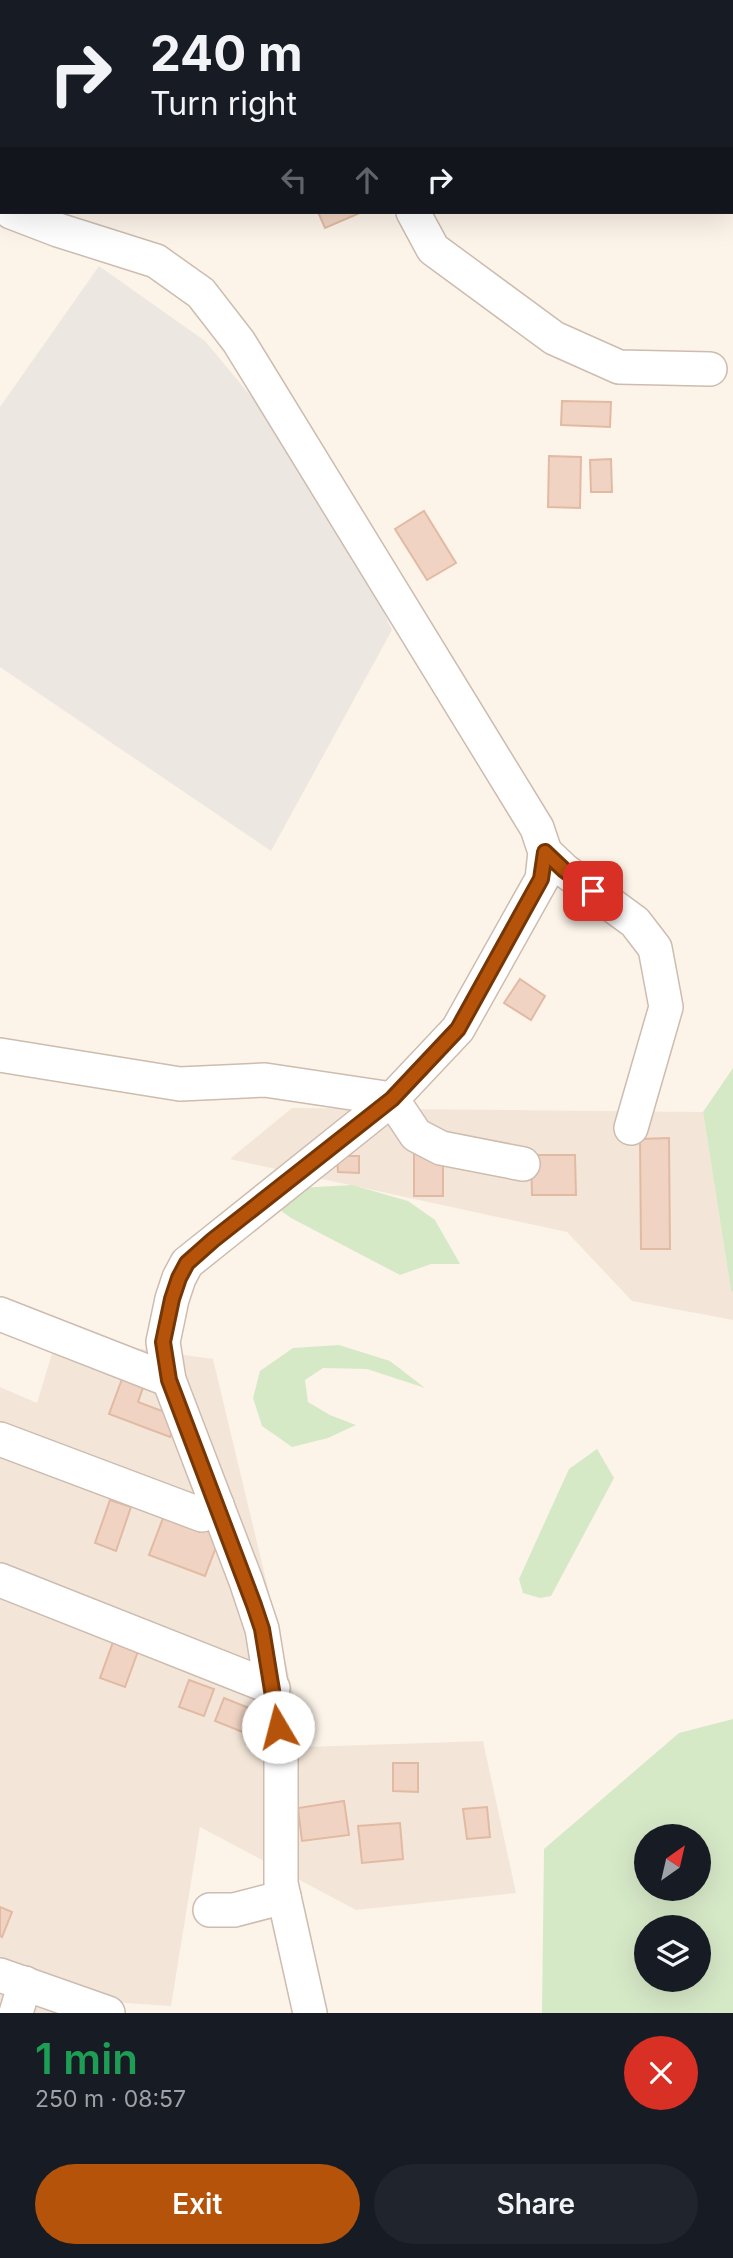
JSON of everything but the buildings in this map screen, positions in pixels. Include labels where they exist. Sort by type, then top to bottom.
[{"type":"street","points":[[16,214],[156,261],[201,293],[239,342],[537,828],[545,852],[541,879],[458,1029],[392,1099],[187,1263],[172,1299],[163,1342],[169,1380],[262,1629],[281,1747],[281,1883],[310,2013]]},
{"type":"street","points":[[414,214],[433,249],[554,338],[619,367],[710,369]]},
{"type":"street","points":[[545,852],[564,870],[635,922],[655,948],[666,1007],[631,1128]]},
{"type":"street","points":[[0,1055],[180,1084],[265,1080],[392,1099],[416,1135],[441,1148],[523,1164]]},
{"type":"street","points":[[0,1314],[169,1380]]},
{"type":"street","points":[[0,1439],[202,1515],[217,1506]]},
{"type":"street","points":[[0,1580],[273,1688]]},
{"type":"street","points":[[210,1910],[245,1908],[284,1897]]},
{"type":"street","points":[[14,1990],[108,2013]]},
{"type":"shaded area","points":[[99,266],[205,341],[279,430],[365,572],[392,630],[271,851],[0,667],[0,407]]},
{"type":"shaded area","points":[[292,1108],[703,1112],[733,1291],[733,1320],[632,1301],[567,1232],[230,1159]]},
{"type":"shaded area","points":[[57,1337],[213,1359],[306,1747],[483,1741],[516,1893],[356,1910],[200,1827],[171,2006],[80,2000],[75,2013],[0,2013],[0,1387],[37,1403]]},
{"type":"green space","points":[[733,1068],[733,1291],[731,1291],[703,1112]]},
{"type":"green space","points":[[352,1185],[408,1201],[435,1220],[460,1264],[431,1264],[400,1275],[291,1218],[263,1198],[298,1188]]},
{"type":"green space","points":[[339,1345],[390,1361],[425,1388],[367,1369],[323,1368],[305,1380],[308,1402],[330,1415],[356,1425],[328,1438],[292,1447],[262,1426],[253,1398],[260,1371],[293,1348]]},
{"type":"green space","points":[[597,1449],[614,1478],[551,1596],[540,1598],[523,1593],[519,1579],[569,1469]]},
{"type":"green space","points":[[733,1719],[733,2013],[542,2013],[544,1849],[679,1733]]},
{"type":"route","points":[[278,1727],[262,1629],[169,1380],[163,1342],[179,1278],[187,1263],[213,1240],[392,1099],[458,1029],[541,879],[545,852],[593,891]]}]
